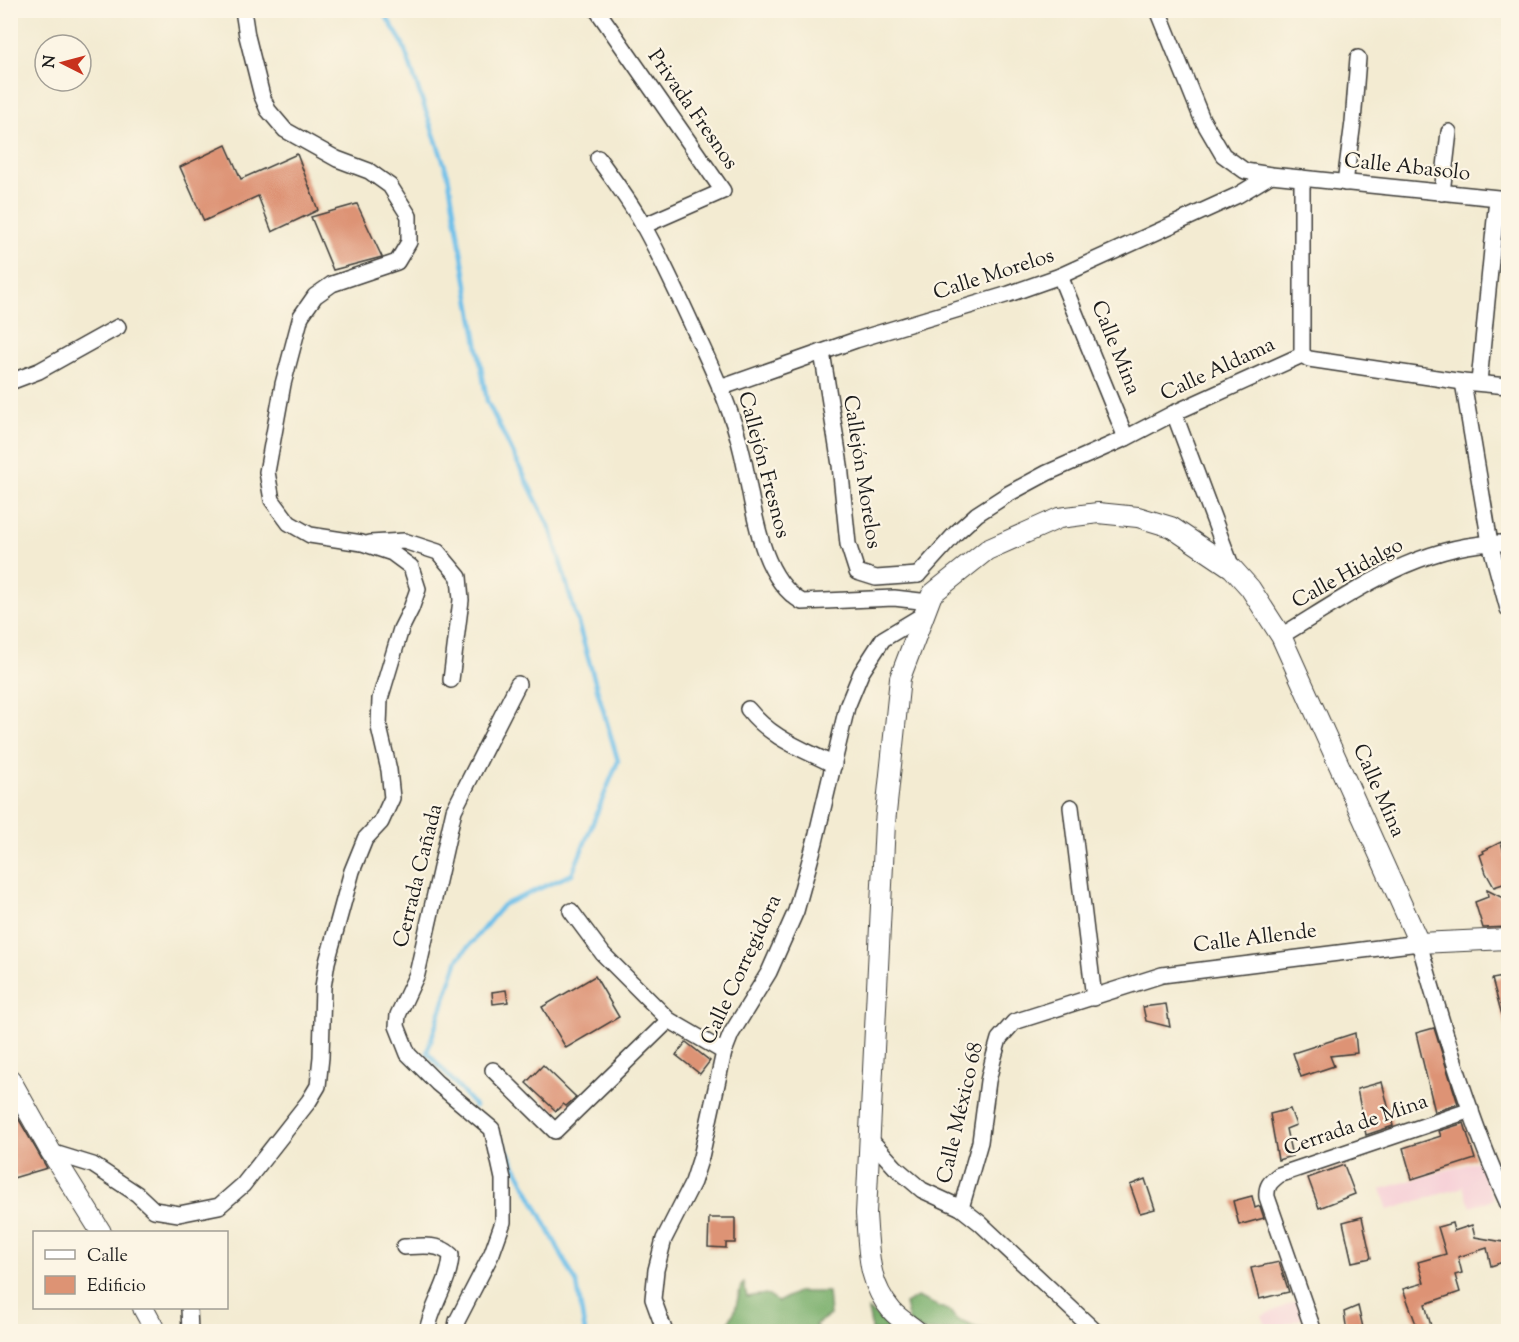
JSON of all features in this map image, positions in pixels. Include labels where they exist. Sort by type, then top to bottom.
[{"type":"street","points":[[51,1152],[93,1165],[137,1194],[154,1210],[179,1214],[219,1206],[243,1185],[309,1101],[318,1086],[323,987],[327,962],[352,871],[365,839],[381,822],[392,798],[389,771],[379,727],[380,699],[401,629],[418,589],[411,567],[392,553],[362,543],[310,535],[290,523],[272,500],[267,472],[284,384],[302,316],[315,296],[332,284],[397,262],[409,242],[409,216],[390,186],[369,171],[337,159],[285,130],[268,110],[262,96],[247,36],[243,10]]},
{"type":"street","name":"Privada Fresnos","points":[[597,10],[723,191],[644,226]]},
{"type":"street","name":"Calle Abasolo","points":[[1158,10],[1202,119],[1223,155],[1245,171],[1503,199]]},
{"type":"street","points":[[1345,183],[1358,58]]},
{"type":"street","points":[[1442,193],[1449,132]]},
{"type":"street","name":"Callejón Fresnos","points":[[598,158],[644,226],[720,388],[742,453],[753,512],[767,557],[790,595],[802,602],[894,597],[928,603]]},
{"type":"street","name":"Calle Morelos","points":[[720,388],[822,352],[1060,276],[1238,195],[1270,175]]},
{"type":"street","points":[[1302,178],[1302,355]]},
{"type":"street","points":[[1503,199],[1471,382],[1490,543],[1509,609]]},
{"type":"street","name":"Calle Mina","points":[[1060,276],[1126,438]]},
{"type":"street","points":[[10,382],[39,371],[118,327]]},
{"type":"street","name":"Callejón Morelos","points":[[822,352],[840,465],[848,544],[857,572],[876,578],[918,575]]},
{"type":"street","name":"Calle Aldama","points":[[918,575],[977,514],[1047,473],[1126,438],[1174,412],[1302,355],[1309,359],[1509,386]]},
{"type":"street","name":"Calle Mina","points":[[1174,412],[1232,568],[1250,588],[1281,636],[1419,943],[1438,1011],[1472,1110],[1509,1204]]},
{"type":"street","points":[[918,1332],[893,1312],[876,1288],[870,1266],[866,1214],[885,823],[893,731],[900,678],[928,603],[987,550],[1059,518],[1098,513],[1138,517],[1171,527],[1232,568]]},
{"type":"street","points":[[362,543],[404,541],[438,552],[459,577],[461,600],[451,680]]},
{"type":"street","name":"Calle Hidalgo","points":[[1281,636],[1388,572],[1423,557],[1490,543],[1509,543]]},
{"type":"street","points":[[918,575],[928,603]]},
{"type":"street","name":"Calle Corregidora","points":[[665,1332],[653,1299],[656,1270],[664,1239],[693,1182],[724,1052],[731,1034],[769,972],[796,910],[847,707],[861,674],[883,639],[928,603]]},
{"type":"street","name":"Cerrada Cañada","points":[[455,1332],[457,1321],[492,1253],[503,1221],[503,1179],[492,1129],[437,1083],[408,1054],[398,1026],[398,1015],[417,974],[454,810],[518,684]]},
{"type":"street","points":[[748,709],[760,724],[775,735],[834,765]]},
{"type":"street","points":[[1071,807],[1094,998]]},
{"type":"street","points":[[571,911],[603,954],[669,1020],[724,1052]]},
{"type":"street","name":"Calle Allende","points":[[1014,1022],[1162,975],[1419,943],[1509,939]]},
{"type":"street","points":[[493,1070],[555,1131],[669,1020]]},
{"type":"street","name":"Calle México 68","points":[[868,1137],[895,1167],[922,1190],[961,1208],[980,1142],[984,1102],[993,1060],[999,1039],[1014,1022]]},
{"type":"street","points":[[10,1079],[51,1152],[100,1231]]},
{"type":"street","name":"Cerrada de Mina","points":[[1314,1332],[1268,1197],[1267,1189],[1270,1182],[1279,1175],[1472,1110]]},
{"type":"street","points":[[961,1208],[980,1223],[1096,1332]]},
{"type":"street","points":[[404,1247],[432,1246],[445,1249],[451,1255],[450,1269],[429,1319],[427,1332]]},
{"type":"street","points":[[144,1309],[156,1332]]},
{"type":"street","points":[[189,1309],[190,1332]]},
{"type":"shaded area","points":[[1477,1161],[1494,1199],[1471,1207],[1463,1187],[1388,1210],[1381,1189]]},
{"type":"shaded area","points":[[1296,1301],[1303,1318],[1269,1331],[1262,1316]]},
{"type":"green space","points":[[744,1283],[747,1297],[766,1294],[778,1302],[797,1292],[828,1292],[830,1315],[815,1325],[820,1331],[733,1331],[728,1324]]},
{"type":"green space","points":[[917,1297],[950,1311],[956,1319],[977,1328],[1000,1331],[921,1331],[910,1325],[905,1304]]},
{"type":"green space","points":[[868,1310],[886,1322],[899,1324],[909,1331],[871,1331]]},
{"type":"building","points":[[226,145],[241,179],[297,154],[318,210],[272,232],[258,196],[204,221],[180,167]]},
{"type":"building","points":[[357,204],[382,257],[333,270],[311,217]]},
{"type":"building","points":[[1501,842],[1509,870],[1509,882],[1494,887],[1480,855],[1484,853],[1483,851]]},
{"type":"building","points":[[1487,890],[1507,900],[1509,927],[1483,928],[1475,902],[1488,897]]},
{"type":"building","points":[[595,976],[619,1017],[566,1048],[542,1007]]},
{"type":"building","points":[[1509,976],[1509,1026],[1505,1026],[1492,979]]},
{"type":"building","points":[[506,990],[508,1002],[493,1004],[492,992]]},
{"type":"building","points":[[1166,1004],[1170,1027],[1146,1021],[1143,1007]]},
{"type":"building","points":[[1434,1028],[1458,1104],[1435,1112],[1416,1033]]},
{"type":"building","points":[[1355,1033],[1357,1053],[1330,1056],[1334,1066],[1301,1077],[1293,1053]]},
{"type":"building","points":[[686,1042],[710,1061],[700,1074],[676,1055]]},
{"type":"building","points":[[543,1065],[576,1097],[556,1111],[526,1083]]},
{"type":"building","points":[[1382,1082],[1393,1126],[1366,1135],[1357,1089]]},
{"type":"building","points":[[10,1104],[47,1168],[10,1179]]},
{"type":"building","points":[[1290,1109],[1296,1125],[1286,1129],[1292,1156],[1278,1160],[1270,1114]]},
{"type":"building","points":[[1464,1123],[1475,1159],[1412,1179],[1403,1148],[1441,1136],[1439,1131]]},
{"type":"building","points":[[1344,1165],[1355,1194],[1319,1208],[1308,1178]]},
{"type":"building","points":[[1145,1179],[1155,1209],[1140,1213],[1130,1185]]},
{"type":"building","points":[[1252,1196],[1255,1208],[1260,1206],[1264,1218],[1239,1225],[1233,1201]]},
{"type":"building","points":[[1362,1217],[1371,1258],[1352,1262],[1343,1222]]},
{"type":"building","points":[[709,1218],[735,1218],[735,1243],[726,1243],[726,1248],[708,1247]]},
{"type":"building","points":[[1452,1223],[1454,1231],[1472,1225],[1475,1237],[1509,1243],[1509,1260],[1491,1266],[1487,1248],[1458,1257],[1462,1273],[1455,1275],[1460,1292],[1425,1304],[1431,1326],[1419,1332],[1403,1289],[1424,1283],[1418,1262],[1446,1254],[1438,1227]]},
{"type":"building","points":[[1279,1262],[1289,1292],[1259,1299],[1251,1268]]},
{"type":"building","points":[[1358,1306],[1364,1332],[1347,1332],[1344,1312]]},
{"type":"waterway","points":[[382,10],[402,42],[448,175],[487,401],[551,530],[618,761],[572,874],[503,905],[458,959],[427,1052],[475,1106]]},
{"type":"waterway","points":[[500,1137],[577,1284],[585,1332]]}]
